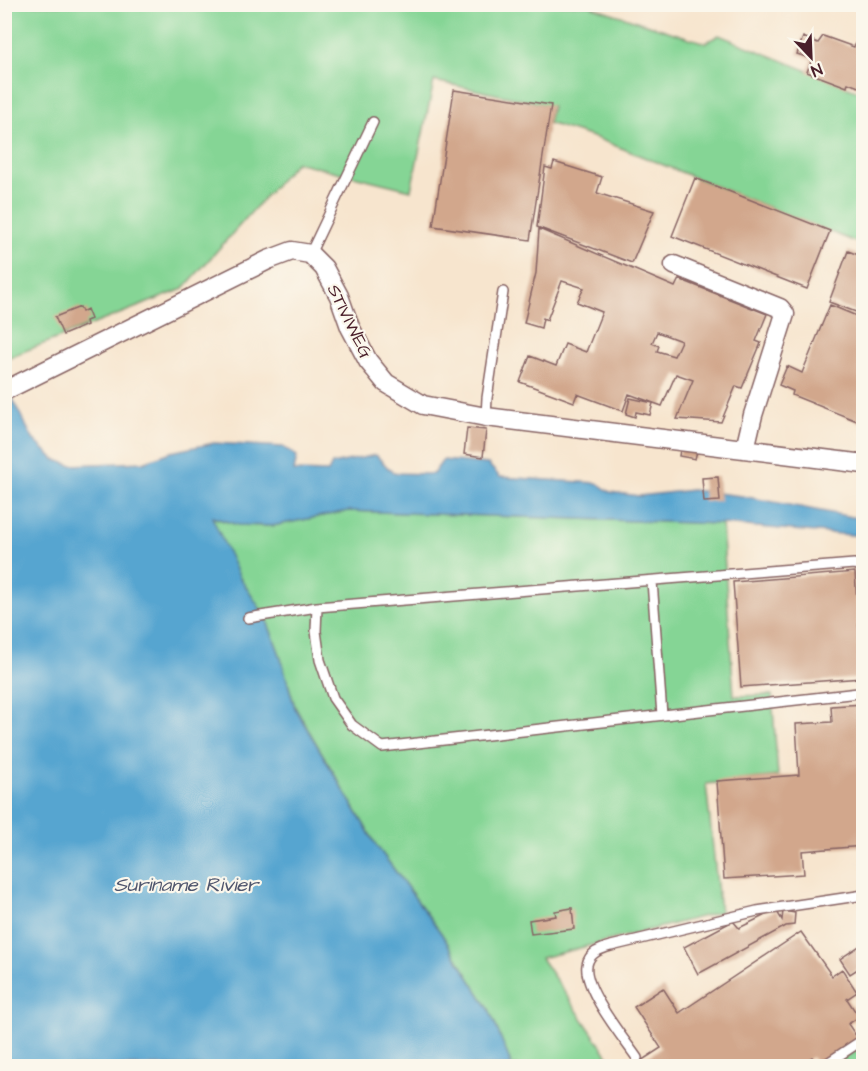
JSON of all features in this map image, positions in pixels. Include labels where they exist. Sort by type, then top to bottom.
[{"type":"street","points":[[4,391],[268,260],[292,251],[310,254]]},
{"type":"street","name":"STIVIWEG","points":[[310,254],[324,268],[339,296],[350,327],[369,361],[386,383],[423,405],[486,417],[864,464]]},
{"type":"street","points":[[674,266],[780,308],[785,314],[753,415],[746,449]]},
{"type":"lane","points":[[310,254],[373,122]]},
{"type":"lane","points":[[486,417],[503,292]]},
{"type":"lane","points":[[248,618],[317,608],[652,580],[854,564],[864,567]]},
{"type":"lane","points":[[652,580],[662,715]]},
{"type":"lane","points":[[317,608],[316,631],[320,660],[333,698],[352,725],[382,747],[864,691]]},
{"type":"lane","points":[[637,1058],[597,1001],[588,978],[587,964],[596,951],[757,911],[864,895]]},
{"type":"lane","points":[[823,1066],[864,1039]]},
{"type":"green space","points":[[5,5],[591,5],[705,43],[719,35],[863,93],[863,245],[596,138],[548,123],[552,106],[434,81],[411,190],[296,162],[183,289],[5,359]]},
{"type":"green space","points":[[348,511],[722,524],[734,696],[772,695],[778,776],[706,784],[720,912],[541,958],[612,1062],[607,1066],[512,1066],[489,1009],[441,933],[376,845],[295,707],[279,652],[265,616],[240,578],[211,517],[238,525],[272,526]]},
{"type":"green space","points":[[863,1045],[863,1066],[831,1066]]},
{"type":"water","name":"Suriname Rivier","points":[[4,378],[33,439],[54,459],[70,465],[143,462],[171,452],[214,443],[283,447],[297,456],[294,471],[328,472],[332,464],[376,455],[393,473],[433,474],[443,460],[488,464],[500,477],[597,483],[610,492],[639,496],[692,490],[742,496],[863,519],[863,536],[722,524],[348,511],[272,526],[238,525],[212,517],[240,578],[265,616],[279,652],[295,708],[376,845],[441,933],[489,1009],[512,1066],[5,1066]]},
{"type":"building","points":[[864,21],[864,89],[848,83],[847,87],[807,72],[812,59],[797,54],[803,37],[818,43],[823,36],[854,47]]},
{"type":"building","points":[[454,90],[551,105],[530,240],[433,226]]},
{"type":"building","points":[[554,162],[602,177],[597,193],[654,211],[632,263],[537,227],[545,167],[552,169]]},
{"type":"building","points":[[695,178],[830,231],[807,289],[672,236]]},
{"type":"building","points":[[539,229],[675,287],[679,279],[767,314],[756,341],[761,343],[742,388],[736,386],[721,422],[677,419],[693,380],[676,374],[662,406],[629,394],[623,411],[577,394],[574,402],[520,382],[530,356],[556,366],[565,344],[586,352],[602,312],[577,302],[584,288],[562,281],[547,320],[543,318],[541,328],[524,323],[536,273]],"holes":[[[657,332],[681,341],[674,356],[657,351],[659,346],[652,343]]]},
{"type":"building","points":[[848,251],[864,257],[864,315],[829,302]]},
{"type":"building","points":[[830,305],[864,319],[864,424],[792,395],[793,391],[779,385],[787,366],[802,373]]},
{"type":"building","points":[[80,307],[82,312],[87,309],[91,319],[86,321],[87,325],[63,335],[55,317]]},
{"type":"building","points":[[630,398],[653,403],[650,415],[636,412],[635,417],[626,414]]},
{"type":"building","points":[[467,428],[486,430],[483,457],[464,454]]},
{"type":"building","points":[[681,444],[698,447],[695,459],[679,456]]},
{"type":"building","points":[[718,477],[720,501],[704,502],[702,478]]},
{"type":"building","points":[[855,572],[862,678],[741,687],[733,582]]},
{"type":"building","points":[[864,704],[864,846],[802,851],[804,874],[724,879],[717,781],[799,775],[796,724],[832,722],[831,706]]},
{"type":"building","points":[[572,908],[574,929],[531,934],[529,920],[556,916],[555,911]]},
{"type":"building","points":[[776,910],[782,920],[783,911],[795,913],[794,925],[786,926],[698,974],[684,947],[733,921],[739,928]]},
{"type":"building","points":[[801,932],[832,976],[842,969],[857,992],[847,999],[859,1017],[848,1024],[859,1040],[819,1066],[812,1057],[797,1066],[633,1066],[661,1048],[634,1007],[663,988],[679,1013]]},
{"type":"building","points":[[864,943],[864,965],[850,974],[840,959]]}]
